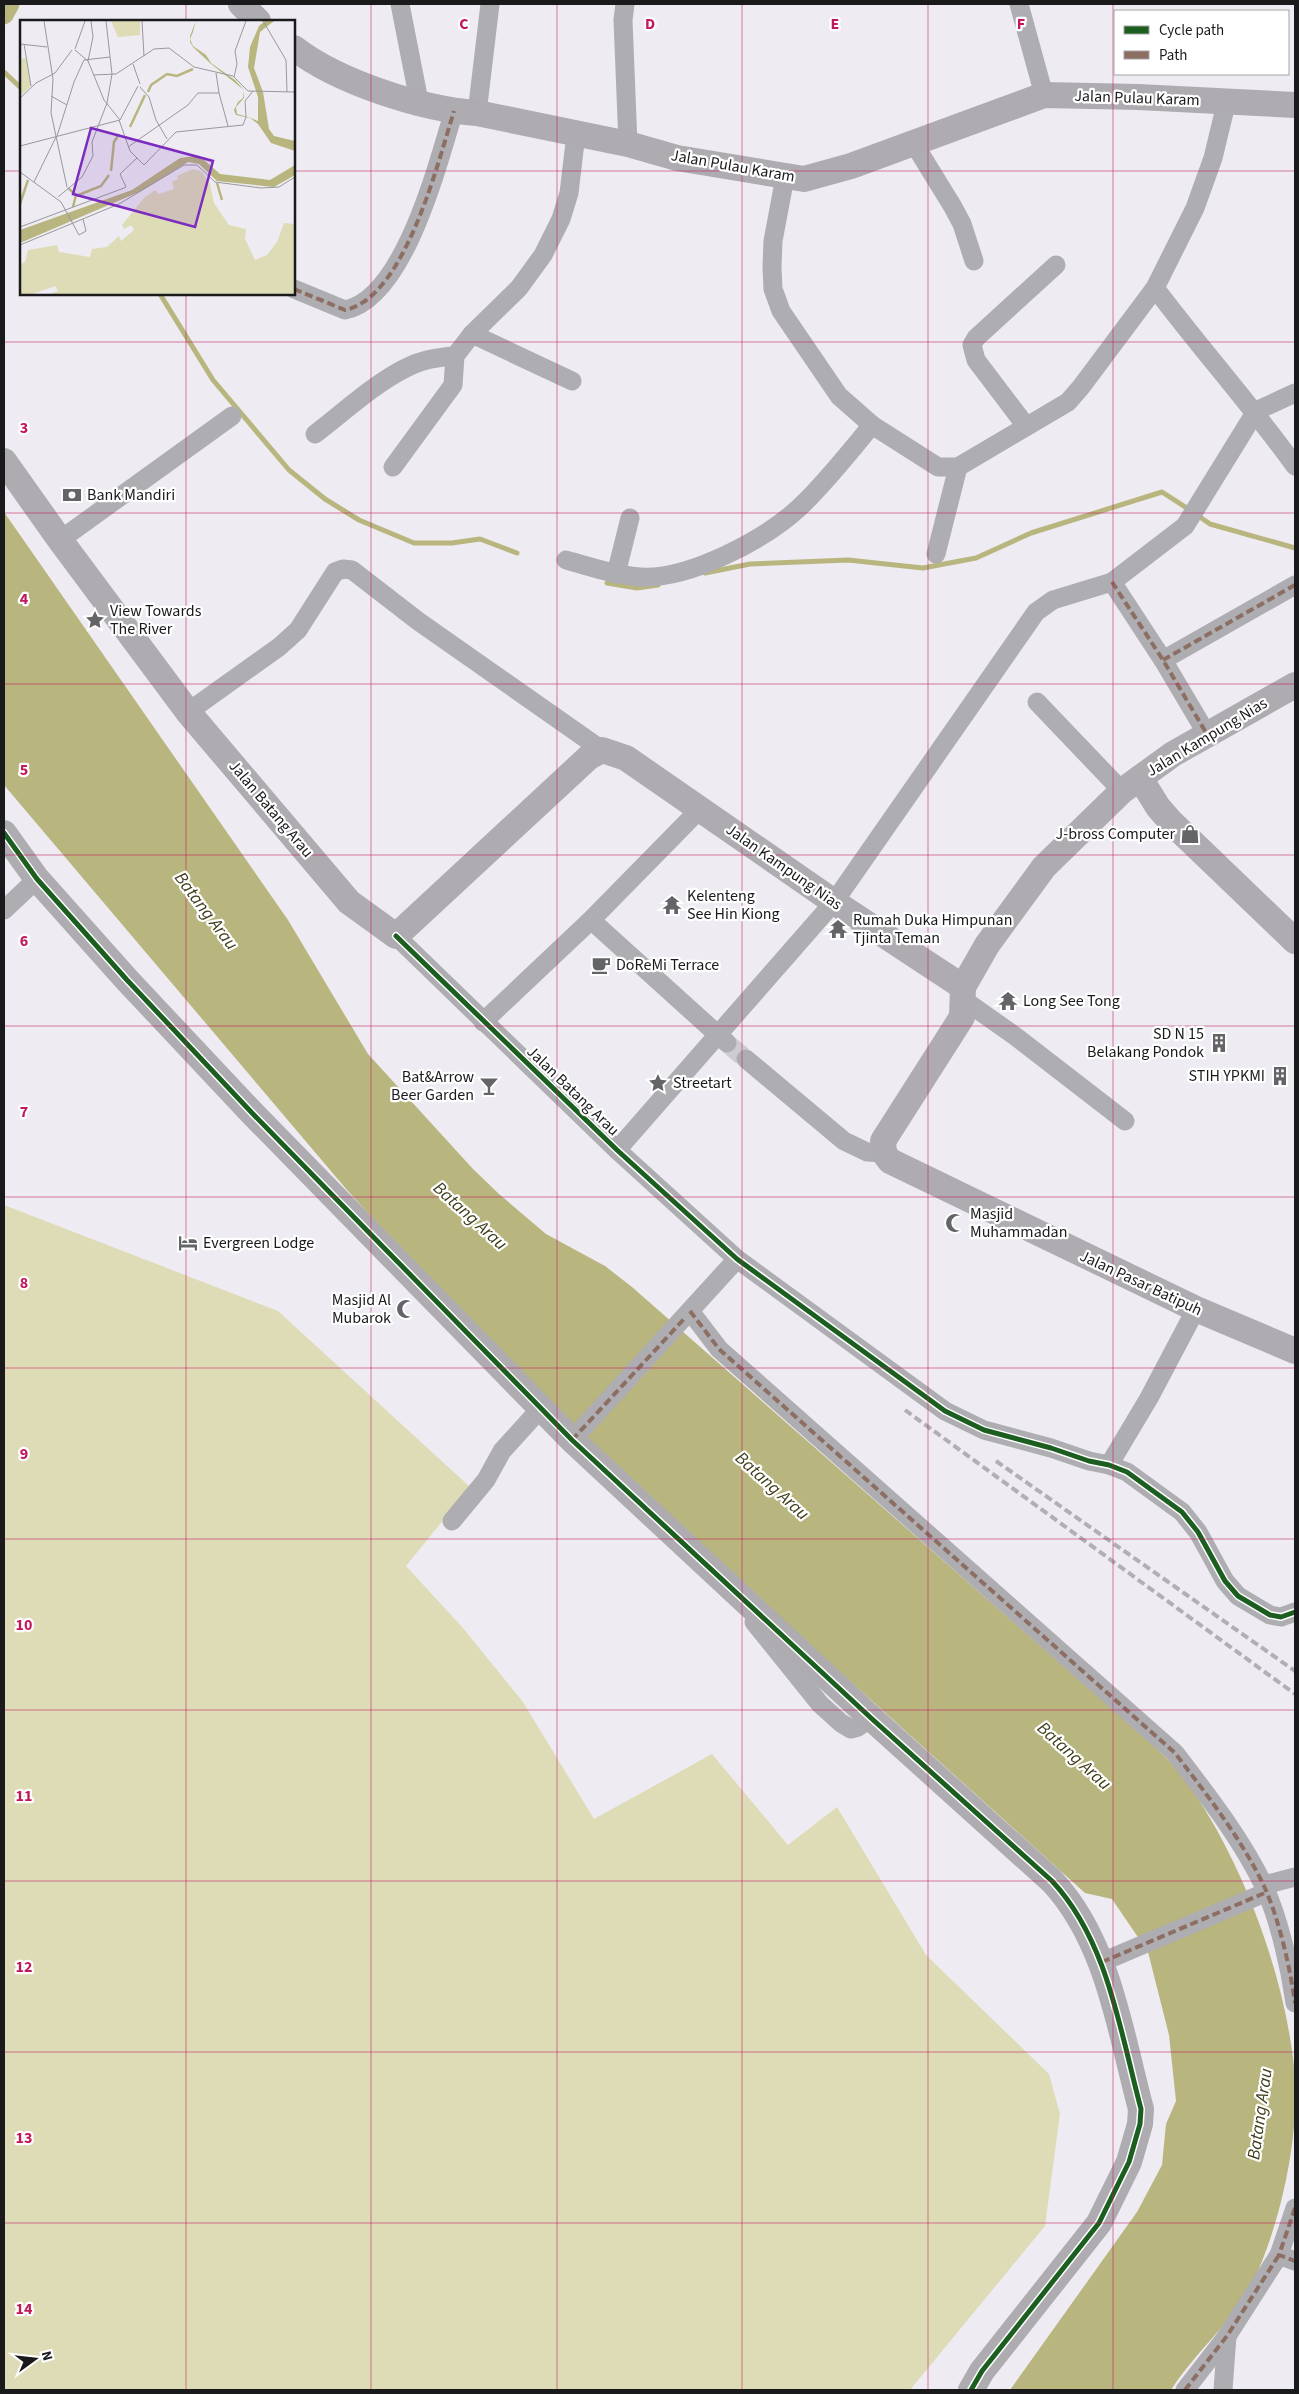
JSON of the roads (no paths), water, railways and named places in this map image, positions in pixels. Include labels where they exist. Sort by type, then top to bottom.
[{"type":"street","points":[[400,4],[418,101]]},
{"type":"street","points":[[295,289],[346,310],[354,308],[370,298],[394,270],[465,112],[490,4]]},
{"type":"street","points":[[625,4],[623,20],[628,144]]},
{"type":"street","points":[[1020,4],[1044,95]]},
{"type":"street","name":"Jalan Pulau Karam","points":[[295,49],[307,58],[344,76],[380,91],[418,101],[628,144],[677,158],[804,178],[819,176],[1044,95],[1227,100],[1295,105]]},
{"type":"street","points":[[785,176],[773,241],[773,289],[781,311],[838,396],[872,425],[938,467],[958,467],[1068,402],[1081,388],[1155,288],[1195,208],[1213,158],[1227,100]]},
{"type":"street","points":[[393,467],[454,385],[455,356],[472,334],[520,288],[543,256],[561,219],[569,193],[576,134]]},
{"type":"street","points":[[913,142],[962,224],[974,261]]},
{"type":"street","points":[[1026,426],[976,360],[972,345],[976,338],[1056,265]]},
{"type":"street","points":[[1155,288],[1192,338],[1256,412],[1295,466]]},
{"type":"street","points":[[472,334],[572,381]]},
{"type":"street","points":[[315,434],[389,378],[410,366],[430,358],[455,356]]},
{"type":"street","points":[[617,1150],[723,1040],[834,902],[1036,612],[1053,600],[1112,582],[1185,526],[1256,412],[1295,393]]},
{"type":"street","points":[[60,540],[232,416]]},
{"type":"street","points":[[566,560],[616,574],[641,577],[670,574],[712,562],[775,526],[801,506],[835,470],[872,425]]},
{"type":"street","name":"Jalan Batang Arau","points":[[4,461],[60,540],[188,712],[349,902],[396,936],[617,1150],[737,1259],[945,1410],[984,1430],[1051,1448],[1089,1461],[1109,1465],[1127,1472],[1182,1512],[1198,1532],[1225,1581],[1238,1596],[1270,1615],[1281,1617],[1295,1612]]},
{"type":"street","points":[[936,554],[958,467]]},
{"type":"street","points":[[616,574],[630,518]]},
{"type":"street","points":[[188,712],[280,647],[298,630],[314,608],[328,580],[335,572],[343,569],[352,570],[418,621],[602,750],[588,757],[396,936]]},
{"type":"street","points":[[1112,582],[1163,660],[1208,736]]},
{"type":"street","points":[[1163,660],[1295,584]]},
{"type":"street","name":"Jalan Kampung Nias","points":[[602,750],[626,758],[964,993],[987,945],[1044,867],[1131,784],[1173,754],[1208,736],[1295,685]]},
{"type":"street","points":[[1037,702],[1158,808],[1295,941]]},
{"type":"street","points":[[483,1022],[591,920],[700,808]]},
{"type":"street","points":[[4,833],[37,879],[127,980],[253,1114],[541,1408],[871,1718],[1052,1881],[1069,1900],[1106,1961],[1141,2109],[1135,2141],[1129,2162],[1099,2222],[982,2371],[971,2390]]},
{"type":"street","points":[[4,910],[37,879]]},
{"type":"street","points":[[591,920],[723,1040]]},
{"type":"street","points":[[964,993],[1015,1036],[1125,1121]]},
{"type":"street","points":[[746,1059],[844,1141],[867,1152],[884,1153],[883,1141],[888,1130],[962,1017],[964,993]]},
{"type":"street","name":"Jalan Pasar Batipuh","points":[[884,1153],[890,1161],[903,1168],[1196,1309],[1295,1351]]},
{"type":"street","points":[[574,1438],[737,1259]]},
{"type":"street","points":[[1109,1465],[1149,1398],[1196,1309]]},
{"type":"street","points":[[687,1315],[719,1349],[1175,1753],[1223,1817],[1262,1891],[1290,1971],[1295,2003]]},
{"type":"street","points":[[452,1521],[486,1480],[502,1451],[541,1408]]},
{"type":"street","points":[[1106,1961],[1295,1877]]},
{"type":"street","points":[[1185,2390],[1287,2258],[1295,2208]]},
{"type":"street","points":[[1223,2390],[1227,2336]]},
{"type":"water","name":"Batang Arau","points":[[4,512],[288,920],[368,1054],[473,1169],[546,1234],[605,1266],[632,1287],[1153,1746],[1177,1769],[1204,1809],[1242,1881],[1272,1960],[1290,2039],[1295,2077],[1295,2105],[1289,2163],[1283,2193],[1266,2251],[1255,2277],[1238,2309],[1195,2358],[1171,2390],[1010,2390],[1137,2212],[1162,2165],[1166,2124],[1176,2101],[1169,2035],[1148,1952],[1112,1899],[1085,1893],[585,1442],[487,1345],[347,1190],[4,785]]},
{"type":"waterway","points":[[4,15],[10,4]]},
{"type":"waterway","points":[[4,72],[20,87]]},
{"type":"waterway","points":[[161,295],[213,380],[289,470],[325,499],[359,520],[414,543],[452,543],[480,539],[517,553]]},
{"type":"waterway","points":[[705,573],[750,564],[848,560],[923,568],[976,558],[1031,533],[1162,492],[1190,510]]},
{"type":"waterway","points":[[1197,515],[1210,524],[1295,548]]},
{"type":"waterway","points":[[607,583],[637,588],[658,585]]},
{"type":"tunnel","points":[[728,1044],[746,1059]]},
{"type":"railway","points":[[905,1410],[1295,1694]]},
{"type":"railway","points":[[996,1461],[1295,1671]]},
{"type":"place","name":"Bank Mandiri","points":[[72,495]]},
{"type":"place","name":"View Towards The River","points":[[95,620]]},
{"type":"place","name":"J-bross Computer","points":[[1190,834]]},
{"type":"place","name":"Kelenteng See Hin Kiong","points":[[672,905]]},
{"type":"place","name":"Rumah Duka Himpunan Tjinta Teman","points":[[838,929]]},
{"type":"place","name":"DoReMi Terrace","points":[[601,965]]},
{"type":"place","name":"Long See Tong","points":[[1008,1001]]},
{"type":"place","name":"SD N 15 Belakang Pondok","points":[[1219,1043]]},
{"type":"place","name":"STIH YPKMI","points":[[1280,1076]]},
{"type":"place","name":"Streetart","points":[[658,1083]]},
{"type":"place","name":"Bat&Arrow Beer Garden","points":[[489,1086]]},
{"type":"place","name":"Masjid Muhammadan","points":[[955,1223]]},
{"type":"place","name":"Evergreen Lodge","points":[[188,1243]]},
{"type":"place","name":"Masjid Al Mubarok","points":[[406,1309]]}]
